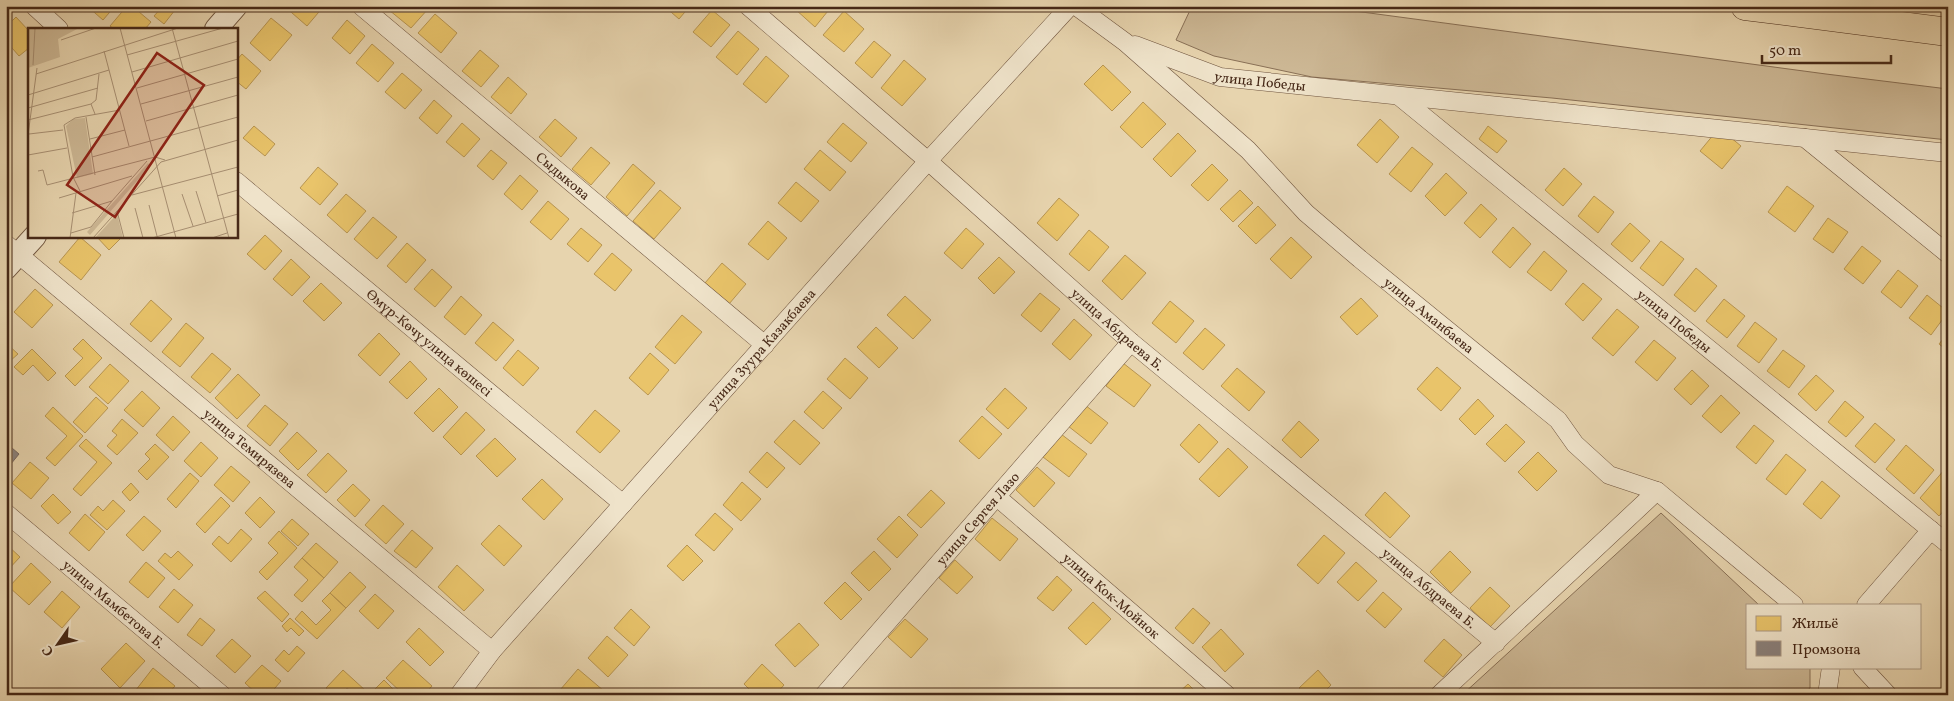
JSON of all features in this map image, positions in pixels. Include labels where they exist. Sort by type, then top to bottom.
[{"type":"main road","points":[[1745,6],[1874,14],[1948,32]]},
{"type":"street","points":[[34,6],[58,28]]},
{"type":"street","points":[[217,28],[236,6]]},
{"type":"street","name":"Сыдыкова","points":[[361,6],[765,345]]},
{"type":"street","name":"улица Абдраева Б.","points":[[748,6],[928,161],[1131,342],[1496,643]]},
{"type":"street","name":"улица Зуура Казакбаева","points":[[458,695],[492,651],[928,161],[1070,6]]},
{"type":"street","name":"улица Аманбаева","points":[[1076,6],[1126,42],[1248,150],[1313,218],[1360,259],[1558,420],[1575,444],[1609,475],[1657,491],[1793,604]]},
{"type":"street","name":"улица Победы","points":[[1126,42],[1220,77],[1948,153]]},
{"type":"street","name":"улица Победы","points":[[1400,97],[1948,544]]},
{"type":"street","points":[[1805,138],[1948,254]]},
{"type":"street","name":"Өмүр-Көчү улица көшесі","points":[[238,183],[623,504]]},
{"type":"street","points":[[10,256],[32,238]]},
{"type":"street","name":"улица Темирязева","points":[[10,256],[492,651]]},
{"type":"street","name":"улица Сергея Лазо","points":[[834,691],[997,497],[1131,342]]},
{"type":"street","points":[[1439,695],[1657,491]]},
{"type":"street","name":"улица Кок-Мойнок","points":[[997,497],[1227,695]]},
{"type":"street","name":"улица Мамбетова Б.","points":[[6,513],[222,695]]},
{"type":"street","points":[[1867,604],[1931,530]]},
{"type":"street","points":[[1826,695],[1831,668]]},
{"type":"street","points":[[1863,668],[1888,695]]},
{"type":"shaded area","points":[[1192,6],[1317,6],[1948,89],[1948,140],[1552,98],[1312,77],[1214,56],[1176,40]]},
{"type":"shaded area","points":[[1661,513],[1758,604],[1746,604],[1746,668],[1810,668],[1810,688],[1802,695],[1462,695]]},
{"type":"building: Жильё","points":[[87,6],[115,6],[103,20]]},
{"type":"building: Жильё","points":[[127,6],[132,6],[151,22],[146,28],[113,28],[110,26]]},
{"type":"building: Жильё","points":[[163,6],[170,6],[175,10],[164,24],[154,16]]},
{"type":"building: Жильё","points":[[284,6],[324,6],[307,26]]},
{"type":"building: Жильё","points":[[392,6],[425,6],[428,9],[411,28],[389,10]]},
{"type":"building: Жильё","points":[[664,6],[690,6],[679,19]]},
{"type":"building: Жильё","points":[[798,6],[832,6],[815,27],[795,9]]},
{"type":"building: Жильё","points":[[712,10],[730,25],[711,47],[693,32]]},
{"type":"building: Жильё","points":[[844,11],[864,29],[844,52],[823,35]]},
{"type":"building: Жильё","points":[[435,14],[457,33],[441,53],[418,33]]},
{"type":"building: Жильё","points":[[16,17],[28,30],[28,49],[19,56],[6,41],[6,27]]},
{"type":"building: Жильё","points":[[271,18],[292,35],[270,61],[250,43]]},
{"type":"building: Жильё","points":[[347,20],[365,36],[350,54],[332,38]]},
{"type":"building: Жильё","points":[[738,31],[759,49],[737,75],[716,57]]},
{"type":"building: Жильё","points":[[874,41],[891,55],[872,78],[855,63]]},
{"type":"building: Жильё","points":[[372,44],[394,63],[378,82],[356,63]]},
{"type":"building: Жильё","points":[[480,50],[499,66],[481,87],[462,71]]},
{"type":"building: Жильё","points":[[242,54],[261,71],[246,89],[238,83],[238,59]]},
{"type":"building: Жильё","points":[[766,56],[789,76],[766,103],[743,84]]},
{"type":"building: Жильё","points":[[904,60],[926,79],[902,106],[881,88]]},
{"type":"building: Жильё","points":[[1103,65],[1131,92],[1112,111],[1084,84]]},
{"type":"building: Жильё","points":[[402,73],[422,90],[405,109],[385,92]]},
{"type":"building: Жильё","points":[[508,77],[527,94],[511,114],[491,97]]},
{"type":"building: Жильё","points":[[434,100],[452,116],[437,134],[419,118]]},
{"type":"building: Жильё","points":[[1143,102],[1166,124],[1142,148],[1120,127]]},
{"type":"building: Жильё","points":[[555,119],[577,138],[561,157],[539,137]]},
{"type":"building: Жильё","points":[[1380,119],[1399,137],[1377,163],[1357,145]]},
{"type":"building: Жильё","points":[[462,123],[480,139],[464,157],[446,142]]},
{"type":"building: Жильё","points":[[843,123],[867,143],[851,162],[827,142]]},
{"type":"building: Жильё","points":[[254,126],[275,144],[265,156],[243,138]]},
{"type":"building: Жильё","points":[[1488,126],[1507,141],[1497,153],[1479,139]]},
{"type":"building: Жильё","points":[[1719,128],[1741,146],[1722,169],[1700,151]]},
{"type":"building: Жильё","points":[[1178,133],[1196,151],[1171,177],[1153,159]]},
{"type":"building: Жильё","points":[[591,147],[610,163],[591,185],[572,169]]},
{"type":"building: Жильё","points":[[1412,147],[1433,164],[1411,192],[1389,174]]},
{"type":"building: Жильё","points":[[491,150],[507,163],[493,180],[477,166]]},
{"type":"building: Жильё","points":[[820,150],[846,172],[830,191],[804,169]]},
{"type":"building: Жильё","points":[[633,164],[655,183],[627,216],[606,197]]},
{"type":"building: Жильё","points":[[1212,164],[1228,180],[1208,201],[1191,185]]},
{"type":"building: Жильё","points":[[318,167],[338,184],[320,205],[300,188]]},
{"type":"building: Жильё","points":[[1564,168],[1582,184],[1563,206],[1545,190]]},
{"type":"building: Жильё","points":[[1446,173],[1467,193],[1445,216],[1425,196]]},
{"type":"building: Жильё","points":[[520,175],[538,191],[522,210],[504,194]]},
{"type":"building: Жильё","points":[[796,182],[819,201],[801,222],[778,203]]},
{"type":"building: Жильё","points":[[1787,186],[1814,206],[1795,232],[1768,212]]},
{"type":"building: Жильё","points":[[660,190],[681,208],[654,239],[633,221]]},
{"type":"building: Жильё","points":[[1240,190],[1253,203],[1233,222],[1220,209]]},
{"type":"building: Жильё","points":[[346,194],[366,211],[347,233],[327,215]]},
{"type":"building: Жильё","points":[[1594,196],[1614,212],[1598,233],[1578,216]]},
{"type":"building: Жильё","points":[[1059,198],[1079,215],[1057,241],[1037,223]]},
{"type":"building: Жильё","points":[[548,201],[569,219],[551,240],[530,222]]},
{"type":"building: Жильё","points":[[1481,204],[1497,219],[1480,238],[1464,223]]},
{"type":"building: Жильё","points":[[1258,206],[1276,225],[1256,244],[1238,226]]},
{"type":"building: Жильё","points":[[373,217],[397,237],[377,259],[354,239]]},
{"type":"building: Жильё","points":[[1828,218],[1848,232],[1833,253],[1813,239]]},
{"type":"building: Жильё","points":[[768,221],[787,238],[768,260],[748,244]]},
{"type":"building: Жильё","points":[[1630,223],[1650,241],[1632,262],[1611,244]]},
{"type":"building: Жильё","points":[[1513,227],[1531,244],[1510,268],[1492,252]]},
{"type":"building: Жильё","points":[[581,228],[602,245],[588,262],[567,244]]},
{"type":"building: Жильё","points":[[966,228],[984,244],[962,269],[944,253]]},
{"type":"building: Жильё","points":[[1089,230],[1109,247],[1089,271],[1069,254]]},
{"type":"building: Жильё","points":[[265,235],[282,251],[265,270],[247,254]]},
{"type":"building: Жильё","points":[[1291,237],[1312,257],[1291,279],[1270,259]]},
{"type":"building: Жильё","points":[[79,238],[101,255],[81,280],[59,262]]},
{"type":"building: Жильё","points":[[98,238],[121,238],[109,250]]},
{"type":"building: Жильё","points":[[1661,241],[1684,259],[1663,286],[1640,268]]},
{"type":"building: Жильё","points":[[407,243],[426,260],[406,283],[387,266]]},
{"type":"building: Жильё","points":[[1862,246],[1881,261],[1863,284],[1844,269]]},
{"type":"building: Жильё","points":[[1544,251],[1567,271],[1551,291],[1527,272]]},
{"type":"building: Жильё","points":[[612,253],[632,270],[615,291],[594,274]]},
{"type":"building: Жильё","points":[[1125,255],[1146,273],[1122,300],[1102,281]]},
{"type":"building: Жильё","points":[[999,257],[1015,272],[994,294],[978,278]]},
{"type":"building: Жильё","points":[[291,259],[310,277],[292,296],[273,279]]},
{"type":"building: Жильё","points":[[722,263],[746,284],[729,304],[705,283]]},
{"type":"building: Жильё","points":[[1696,268],[1717,286],[1695,312],[1674,295]]},
{"type":"building: Жильё","points":[[432,269],[452,287],[435,307],[414,289]]},
{"type":"building: Жильё","points":[[1898,270],[1918,286],[1901,308],[1881,292]]},
{"type":"building: Жильё","points":[[321,283],[342,303],[324,321],[303,301]]},
{"type":"building: Жильё","points":[[1583,283],[1602,299],[1583,321],[1565,304]]},
{"type":"building: Жильё","points":[[35,289],[53,305],[32,328],[14,312]]},
{"type":"building: Жильё","points":[[1040,293],[1060,309],[1041,332],[1021,315]]},
{"type":"building: Жильё","points":[[1927,295],[1948,312],[1931,335],[1909,318]]},
{"type":"building: Жильё","points":[[461,296],[482,315],[465,335],[444,317]]},
{"type":"building: Жильё","points":[[905,296],[931,320],[913,339],[887,315]]},
{"type":"building: Жильё","points":[[1361,298],[1378,316],[1357,335],[1340,317]]},
{"type":"building: Жильё","points":[[1724,299],[1745,316],[1727,338],[1706,321]]},
{"type":"building: Жильё","points":[[151,300],[172,319],[151,342],[130,324]]},
{"type":"building: Жильё","points":[[1170,301],[1194,321],[1176,343],[1152,323]]},
{"type":"building: Жильё","points":[[1617,309],[1639,327],[1613,356],[1592,338]]},
{"type":"building: Жильё","points":[[682,315],[702,332],[675,364],[655,347]]},
{"type":"building: Жильё","points":[[1074,319],[1092,335],[1070,360],[1052,344]]},
{"type":"building: Жильё","points":[[493,322],[514,340],[496,361],[475,343]]},
{"type":"building: Жильё","points":[[1755,322],[1777,339],[1759,363],[1737,346]]},
{"type":"building: Жильё","points":[[186,323],[204,338],[180,367],[162,352]]},
{"type":"building: Жильё","points":[[876,327],[898,348],[879,368],[857,347]]},
{"type":"building: Жильё","points":[[1205,328],[1225,345],[1203,370],[1183,353]]},
{"type":"building: Жильё","points":[[379,333],[400,354],[380,376],[358,355]]},
{"type":"building: Жильё","points":[[1948,333],[1948,351],[1939,344]]},
{"type":"building: Жильё","points":[[83,339],[102,358],[75,386],[65,376],[83,358],[73,349]]},
{"type":"building: Жильё","points":[[1654,340],[1676,358],[1657,381],[1635,362]]},
{"type":"building: Жильё","points":[[6,343],[18,354],[10,361],[6,357]]},
{"type":"building: Жильё","points":[[32,349],[56,373],[48,381],[33,365],[23,375],[14,367]]},
{"type":"building: Жильё","points":[[518,350],[539,368],[523,386],[503,368]]},
{"type":"building: Жильё","points":[[1783,350],[1805,366],[1789,388],[1767,371]]},
{"type":"building: Жильё","points":[[212,353],[231,369],[210,393],[191,377]]},
{"type":"building: Жильё","points":[[650,353],[669,370],[648,395],[629,378]]},
{"type":"building: Жильё","points":[[845,358],[868,378],[850,399],[827,379]]},
{"type":"building: Жильё","points":[[410,361],[427,379],[407,399],[389,382]]},
{"type":"building: Жильё","points":[[1123,363],[1151,385],[1134,407],[1106,386]]},
{"type":"building: Жильё","points":[[110,364],[129,381],[108,404],[89,387]]},
{"type":"building: Жильё","points":[[1437,367],[1461,388],[1441,411],[1417,389]]},
{"type":"building: Жильё","points":[[1237,368],[1265,392],[1249,411],[1221,386]]},
{"type":"building: Жильё","points":[[1692,370],[1709,386],[1691,405],[1674,389]]},
{"type":"building: Жильё","points":[[238,374],[260,395],[237,419],[215,398]]},
{"type":"building: Жильё","points":[[1816,375],[1834,391],[1816,411],[1798,394]]},
{"type":"building: Жильё","points":[[439,388],[458,407],[433,432],[414,413]]},
{"type":"building: Жильё","points":[[1005,388],[1027,408],[1008,429],[986,409]]},
{"type":"building: Жильё","points":[[142,391],[160,408],[143,427],[124,410]]},
{"type":"building: Жильё","points":[[823,391],[842,408],[823,429],[804,412]]},
{"type":"building: Жильё","points":[[1721,395],[1740,413],[1721,433],[1702,416]]},
{"type":"building: Жильё","points":[[96,397],[108,408],[85,433],[73,422]]},
{"type":"building: Жильё","points":[[1478,399],[1494,416],[1475,435],[1459,419]]},
{"type":"building: Жильё","points":[[1845,401],[1864,417],[1846,437],[1828,422]]},
{"type":"building: Жильё","points":[[265,405],[288,424],[270,446],[247,426]]},
{"type":"building: Жильё","points":[[1085,405],[1108,423],[1091,444],[1068,426]]},
{"type":"building: Жильё","points":[[53,407],[83,436],[55,466],[46,458],[67,436],[45,416]]},
{"type":"building: Жильё","points":[[595,410],[620,431],[600,453],[576,432]]},
{"type":"building: Жильё","points":[[466,412],[485,430],[461,455],[443,437]]},
{"type":"building: Жильё","points":[[173,416],[190,432],[173,451],[156,435]]},
{"type":"building: Жильё","points":[[982,416],[1002,434],[979,459],[959,441]]},
{"type":"building: Жильё","points":[[122,419],[138,433],[117,455],[107,446],[117,435],[112,431]]},
{"type":"building: Жильё","points":[[794,420],[820,443],[800,465],[774,442]]},
{"type":"building: Жильё","points":[[1299,421],[1319,440],[1301,458],[1282,440]]},
{"type":"building: Жильё","points":[[1875,423],[1895,440],[1875,463],[1855,446]]},
{"type":"building: Жильё","points":[[1199,424],[1218,442],[1199,463],[1180,445]]},
{"type":"building: Жильё","points":[[1506,424],[1525,442],[1505,462],[1486,444]]},
{"type":"building: Жильё","points":[[1754,425],[1774,441],[1756,464],[1736,447]]},
{"type":"building: Жильё","points":[[297,432],[317,451],[298,470],[279,451]]},
{"type":"building: Жильё","points":[[1061,434],[1087,454],[1069,477],[1043,457]]},
{"type":"building: Жильё","points":[[495,438],[516,459],[497,477],[476,456]]},
{"type":"building: Жильё","points":[[86,439],[112,463],[81,496],[73,489],[97,462],[79,446]]},
{"type":"building: Жильё","points":[[201,442],[218,458],[201,477],[184,461]]},
{"type":"building: Жильё","points":[[155,444],[169,457],[147,480],[138,471],[150,459],[145,454]]},
{"type":"building: Жильё","points":[[1906,445],[1934,470],[1914,494],[1886,469]]},
{"type":"building: Жильё","points":[[1228,448],[1248,467],[1219,497],[1199,479]]},
{"type":"building: Жильё","points":[[767,452],[785,468],[767,488],[749,472]]},
{"type":"building: Жильё","points":[[1538,452],[1557,471],[1537,491],[1518,472]]},
{"type":"building: Жильё","points":[[328,453],[347,471],[326,493],[307,475]]},
{"type":"building: Жильё","points":[[1786,454],[1806,470],[1786,495],[1766,479]]},
{"type":"building: Жильё","points":[[30,462],[49,478],[31,499],[12,483]]},
{"type":"building: Жильё","points":[[231,466],[250,482],[233,502],[214,485]]},
{"type":"building: Жильё","points":[[1037,467],[1055,483],[1034,507],[1016,490]]},
{"type":"building: Жильё","points":[[1945,469],[1948,472],[1948,506],[1939,516],[1920,498]]},
{"type":"building: Жильё","points":[[190,473],[199,481],[176,508],[167,499]]},
{"type":"building: Жильё","points":[[542,479],[563,499],[544,520],[522,499]]},
{"type":"building: Жильё","points":[[1822,481],[1840,496],[1821,519],[1803,504]]},
{"type":"building: Жильё","points":[[742,482],[761,499],[741,521],[723,505]]},
{"type":"building: Жильё","points":[[131,483],[139,492],[130,501],[122,492]]},
{"type":"building: Жильё","points":[[353,484],[370,500],[355,517],[337,500]]},
{"type":"building: Жильё","points":[[931,490],[945,503],[921,528],[907,515]]},
{"type":"building: Жильё","points":[[1385,492],[1410,516],[1390,538],[1365,515]]},
{"type":"building: Жильё","points":[[53,494],[71,512],[58,524],[41,506]]},
{"type":"building: Жильё","points":[[221,497],[230,506],[205,533],[196,524]]},
{"type":"building: Жильё","points":[[260,497],[275,512],[260,528],[245,513]]},
{"type":"building: Жильё","points":[[113,500],[125,511],[107,530],[90,515],[98,506],[103,511]]},
{"type":"building: Жильё","points":[[383,505],[404,524],[386,544],[365,525]]},
{"type":"building: Жильё","points":[[715,513],[733,529],[714,551],[695,535]]},
{"type":"building: Жильё","points":[[85,514],[105,532],[89,551],[69,533]]},
{"type":"building: Жильё","points":[[144,516],[161,531],[143,551],[126,535]]},
{"type":"building: Жильё","points":[[899,516],[918,535],[897,558],[877,539]]},
{"type":"building: Жильё","points":[[992,518],[1018,539],[1000,561],[975,539]]},
{"type":"building: Жильё","points":[[292,519],[309,534],[298,546],[281,531]]},
{"type":"building: Жильё","points":[[499,525],[522,546],[504,566],[481,544]]},
{"type":"building: Жильё","points":[[241,529],[252,539],[231,562],[212,544],[219,536],[228,544]]},
{"type":"building: Жильё","points":[[412,530],[433,548],[416,568],[394,551]]},
{"type":"building: Жильё","points":[[279,531],[297,548],[267,580],[259,572],[278,553],[268,543]]},
{"type":"building: Жильё","points":[[1324,535],[1345,553],[1318,584],[1297,565]]},
{"type":"building: Жильё","points":[[316,543],[338,562],[324,578],[302,558]]},
{"type":"building: Жильё","points":[[6,544],[20,557],[6,572]]},
{"type":"building: Жильё","points":[[687,545],[703,561],[683,581],[667,566]]},
{"type":"building: Жильё","points":[[178,551],[193,565],[179,580],[158,561],[165,553],[171,558]]},
{"type":"building: Жильё","points":[[874,551],[891,569],[869,591],[851,573]]},
{"type":"building: Жильё","points":[[1450,551],[1471,572],[1451,593],[1430,572]]},
{"type":"building: Жильё","points":[[302,558],[324,578],[302,602],[294,595],[308,580],[294,567]]},
{"type":"building: Жильё","points":[[955,560],[973,577],[957,594],[939,578]]},
{"type":"building: Жильё","points":[[146,562],[165,578],[148,598],[129,582]]},
{"type":"building: Жильё","points":[[1356,562],[1377,581],[1358,601],[1337,582]]},
{"type":"building: Жильё","points":[[31,563],[51,582],[29,605],[9,587]]},
{"type":"building: Жильё","points":[[457,565],[484,590],[464,611],[438,587]]},
{"type":"building: Жильё","points":[[350,572],[366,587],[346,608],[330,593]]},
{"type":"building: Жильё","points":[[1057,576],[1072,590],[1053,611],[1037,598]]},
{"type":"building: Жильё","points":[[845,582],[862,599],[841,620],[824,603]]},
{"type":"building: Жильё","points":[[1490,587],[1510,606],[1490,627],[1470,608]]},
{"type":"building: Жильё","points":[[174,589],[193,605],[178,623],[159,607]]},
{"type":"building: Жильё","points":[[62,591],[80,607],[62,628],[44,612]]},
{"type":"building: Жильё","points":[[265,591],[289,614],[282,622],[257,598]]},
{"type":"building: Жильё","points":[[1383,592],[1402,609],[1385,628],[1366,611]]},
{"type":"building: Жильё","points":[[330,593],[346,608],[317,639],[295,619],[302,611],[316,625],[331,610],[322,601]]},
{"type":"building: Жильё","points":[[375,594],[394,611],[378,629],[359,611]]},
{"type":"building: Жильё","points":[[1093,602],[1111,619],[1086,645],[1068,628]]},
{"type":"building: Жильё","points":[[1193,608],[1210,623],[1193,644],[1175,628]]},
{"type":"building: Жильё","points":[[631,609],[650,627],[634,646],[614,628]]},
{"type":"building: Жильё","points":[[200,618],[215,630],[202,646],[187,635]]},
{"type":"building: Жильё","points":[[290,618],[304,631],[299,636],[291,628],[287,632],[282,626]]},
{"type":"building: Жильё","points":[[905,619],[928,639],[911,658],[888,637]]},
{"type":"building: Жильё","points":[[799,623],[819,645],[795,667],[775,645]]},
{"type":"building: Жильё","points":[[419,628],[444,652],[430,666],[406,642]]},
{"type":"building: Жильё","points":[[1221,629],[1244,654],[1225,672],[1202,647]]},
{"type":"building: Жильё","points":[[607,636],[628,655],[608,677],[588,658]]},
{"type":"building: Жильё","points":[[232,639],[251,656],[235,673],[216,656]]},
{"type":"building: Жильё","points":[[1444,639],[1462,655],[1443,677],[1424,661]]},
{"type":"building: Жильё","points":[[126,643],[145,661],[120,688],[101,669]]},
{"type":"building: Жильё","points":[[297,646],[305,653],[288,672],[275,660],[284,650],[289,655]]},
{"type":"building: Жильё","points":[[403,660],[432,686],[424,695],[404,695],[386,678]]},
{"type":"building: Жильё","points":[[762,664],[784,685],[775,695],[755,695],[744,684]]},
{"type":"building: Жильё","points":[[262,665],[281,681],[269,695],[258,695],[245,683]]},
{"type":"building: Жильё","points":[[153,668],[175,686],[167,695],[132,695]]},
{"type":"building: Жильё","points":[[578,669],[604,691],[600,695],[565,695],[560,690]]},
{"type":"building: Жильё","points":[[343,670],[366,691],[362,695],[355,695],[347,688],[341,695],[334,695],[326,688]]},
{"type":"building: Жильё","points":[[1318,670],[1331,685],[1321,695],[1306,695],[1299,688]]},
{"type":"building: Жильё","points":[[384,680],[399,695],[376,695],[373,691]]},
{"type":"building: Жильё","points":[[1188,684],[1199,695],[1176,695]]},
{"type":"building: Промзона","points":[[12,448],[19,454],[6,470],[6,456]]}]
